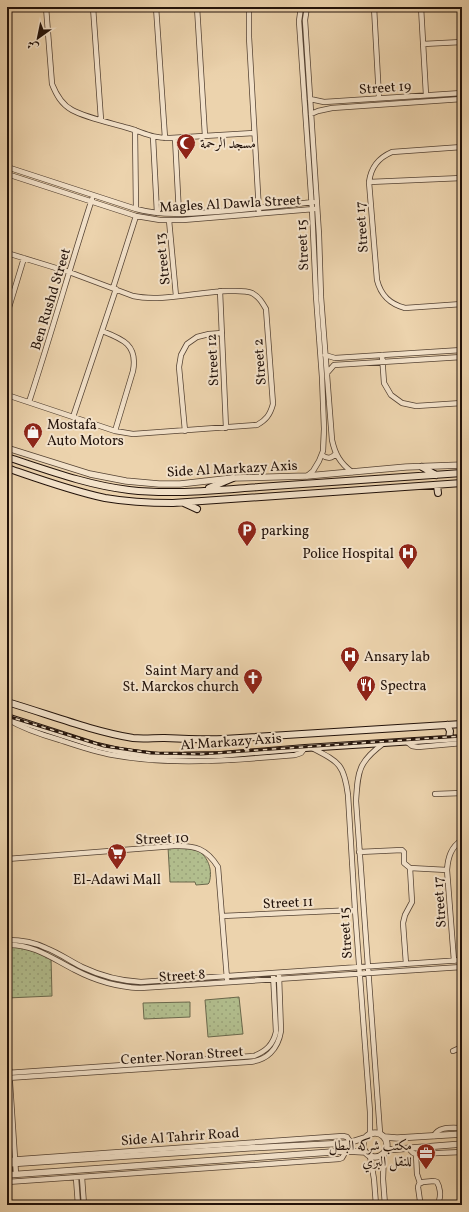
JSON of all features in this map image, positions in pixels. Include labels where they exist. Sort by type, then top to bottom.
[{"type":"main road","points":[[7,456],[99,485],[152,492],[205,490],[462,473]]},
{"type":"main road","points":[[24,462],[38,471],[39,474],[36,478]]},
{"type":"main road","points":[[422,467],[436,475]]},
{"type":"main road","points":[[7,468],[84,493],[128,501],[151,503],[462,483]]},
{"type":"main road","points":[[51,471],[48,475],[49,479],[62,486]]},
{"type":"main road","points":[[205,490],[233,478]]},
{"type":"main road","points":[[437,485],[438,493]]},
{"type":"main road","points":[[183,502],[197,509]]},
{"type":"main road","name":"Al Markazy Axis","points":[[7,702],[109,732],[143,738],[191,740],[224,739],[462,724]]},
{"type":"main road","name":"Al Markazy Axis","points":[[7,718],[85,743],[142,755],[168,757],[205,756],[462,738]]},
{"type":"main road","points":[[400,721],[400,728]]},
{"type":"main road","points":[[447,725],[450,733],[449,739]]},
{"type":"street","points":[[46,7],[52,84],[62,103],[71,110],[153,137],[175,138],[254,133]]},
{"type":"street","points":[[93,7],[101,120]]},
{"type":"street","points":[[156,7],[165,138]]},
{"type":"street","points":[[197,7],[205,136]]},
{"type":"street","points":[[249,7],[249,38],[259,214]]},
{"type":"street","name":"Street 15","points":[[301,7],[300,21],[305,68],[314,202]]},
{"type":"street","name":"Street 15","points":[[307,7],[305,20],[305,68],[311,114],[316,296],[322,339],[326,355],[332,440],[336,453],[344,466],[352,472]]},
{"type":"street","points":[[374,7],[379,98]]},
{"type":"street","points":[[421,7],[426,95]]},
{"type":"street","points":[[423,44],[462,42]]},
{"type":"street","name":"Street 19","points":[[310,99],[324,102],[462,93]]},
{"type":"street","points":[[403,96],[404,104]]},
{"type":"street","name":"Street 19","points":[[311,114],[332,108],[462,99]]},
{"type":"street","points":[[135,130],[136,209]]},
{"type":"street","points":[[153,137],[157,213]]},
{"type":"street","points":[[175,138],[181,214],[183,220]]},
{"type":"street","name":"Street 17","points":[[462,147],[392,152],[378,160],[372,170],[369,182],[377,280],[379,289],[383,296],[397,306],[406,308],[462,304]]},
{"type":"street","name":"Magles Al Dawla Street","points":[[7,167],[136,209],[157,213],[181,214],[259,209],[314,202]]},
{"type":"street","name":"Magles Al Dawla Street","points":[[7,174],[136,216],[152,219],[183,220],[314,209]]},
{"type":"street","points":[[369,182],[462,178]]},
{"type":"street","name":"Ben Rushd Street","points":[[29,402],[93,195]]},
{"type":"street","points":[[73,417],[102,331],[136,216]]},
{"type":"street","name":"Street 13","points":[[169,220],[176,296]]},
{"type":"street","name":"Street 2","points":[[7,253],[69,272],[140,297],[155,298],[220,291],[240,291],[251,293],[260,299],[266,309],[273,404],[268,417],[257,426],[132,434],[115,431],[7,395]]},
{"type":"street","points":[[7,314],[24,258]]},
{"type":"street","name":"Street 12","points":[[220,291],[226,428]]},
{"type":"street","points":[[102,331],[119,337],[130,348],[133,355],[133,371],[115,431]]},
{"type":"street","points":[[185,431],[179,367],[181,355],[187,344],[197,337],[222,333]]},
{"type":"street","name":"Street 15","points":[[307,476],[316,467],[322,455],[324,440],[322,339]]},
{"type":"street","points":[[326,355],[331,358],[335,358],[462,350]]},
{"type":"street","points":[[382,355],[384,383],[391,395],[402,403],[416,406],[462,402]]},
{"type":"street","points":[[327,373],[334,365],[462,357]]},
{"type":"street","name":"Side Al Markazy Axis","points":[[7,448],[90,474],[144,483],[180,484],[233,478],[307,476],[406,467],[462,465]]},
{"type":"street","points":[[322,455],[326,458],[330,458],[336,453]]},
{"type":"street","points":[[407,742],[412,746],[418,747],[462,743]]},
{"type":"street","name":"Street 15","points":[[382,1135],[367,966],[356,801],[358,774],[365,759],[384,743]]},
{"type":"street","name":"Street 15","points":[[312,748],[334,760],[346,779],[370,1112],[370,1133]]},
{"type":"street","points":[[435,794],[462,793]]},
{"type":"street","name":"Street 17","points":[[455,967],[447,862],[454,846],[462,840]]},
{"type":"street","name":"Street 10","points":[[7,859],[174,846],[191,846],[201,849],[214,860],[218,867],[227,982]]},
{"type":"street","points":[[359,852],[402,850],[404,852],[404,863],[410,868],[447,870]]},
{"type":"street","points":[[406,964],[403,923],[405,915],[412,902],[410,868]]},
{"type":"street","name":"Street 11","points":[[222,916],[355,910]]},
{"type":"street","name":"Street 8","points":[[7,940],[29,942],[46,948],[83,967],[119,980],[141,982],[462,960]]},
{"type":"street","name":"Street 8","points":[[7,945],[22,946],[33,949],[81,973],[109,984],[140,988],[462,967]]},
{"type":"street","name":"Center Noran Street","points":[[8,1076],[254,1056],[267,1050],[276,1032],[276,973]]},
{"type":"street","points":[[7,1037],[11,1174],[346,1151],[364,1152],[370,1156],[377,1157],[385,1152],[408,1148],[462,1144]]},
{"type":"street","points":[[453,1051],[462,1047]]},
{"type":"street","points":[[434,1136],[438,1130],[441,1129],[462,1128]]},
{"type":"street","points":[[11,1162],[242,1146],[348,1143],[356,1142],[370,1133],[375,1132],[397,1138],[462,1134]]},
{"type":"street","points":[[7,1135],[11,1162]]},
{"type":"street","points":[[382,1135],[387,1143],[383,1179],[384,1205]]},
{"type":"street","points":[[364,1138],[362,1146],[364,1152]]},
{"type":"street","points":[[408,1148],[416,1154],[462,1152]]},
{"type":"street","points":[[7,1182],[340,1160],[346,1151]]},
{"type":"street","points":[[416,1154],[417,1174],[420,1183],[418,1187],[420,1199],[422,1203],[426,1204],[434,1204],[438,1202],[440,1197],[439,1185],[437,1182],[420,1183]]},
{"type":"street","points":[[370,1156],[376,1205]]},
{"type":"street","points":[[209,1161],[210,1168]]},
{"type":"street","points":[[82,1177],[84,1205]]},
{"type":"street","points":[[76,1178],[78,1205]]},
{"type":"green space","points":[[168,847],[191,847],[201,853],[208,861],[210,872],[209,883],[196,885],[195,882],[170,882]]},
{"type":"green space","points":[[7,946],[17,946],[51,957],[52,996],[7,998]]},
{"type":"green space","points":[[239,997],[243,1034],[208,1037],[205,1000]]},
{"type":"green space","points":[[190,1002],[190,1017],[144,1019],[143,1003]]},
{"type":"railway","points":[[7,716],[104,746],[151,753],[201,754],[462,736]]},
{"type":"place","name":"مسجد الرحمة","points":[[186,160]]},
{"type":"place","name":"Mostafa Auto Motors","points":[[33,449]]},
{"type":"place","name":"parking","points":[[247,547]]},
{"type":"place","name":"Police Hospital","points":[[408,570]]},
{"type":"place","name":"Ansary lab","points":[[350,673]]},
{"type":"place","name":"Saint Mary and St. Marckos church","points":[[253,695]]},
{"type":"place","name":"Spectra","points":[[366,702]]},
{"type":"place","name":"El-Adawi Mall","points":[[117,870]]},
{"type":"place","name":"مكتب شركه البطل للنقل البري","points":[[426,1170]]}]
